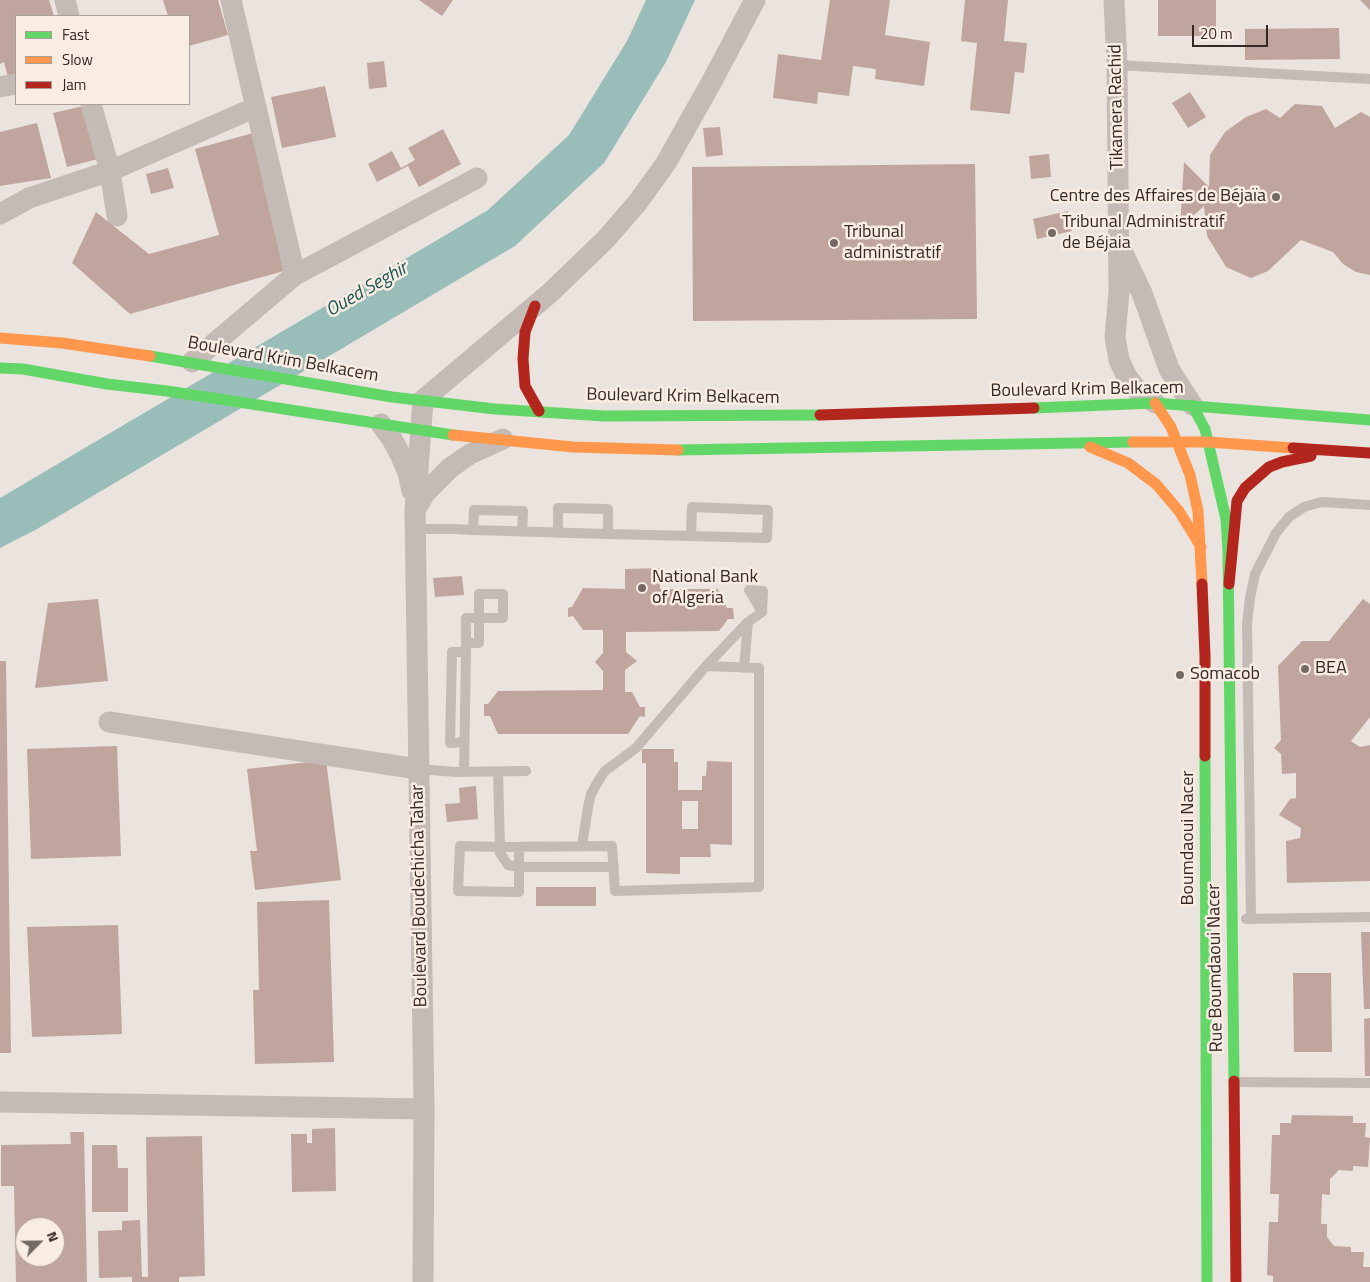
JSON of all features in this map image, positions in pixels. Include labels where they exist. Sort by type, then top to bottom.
[{"type":"main road","points":[[535,306],[525,332],[523,359],[526,386],[539,412]]},
{"type":"main road","name":"Boulevard Krim Belkacem","points":[[0,338],[62,343],[192,362],[392,397],[495,409],[604,416],[782,416],[924,413],[1155,403],[1370,420]]},
{"type":"main road","points":[[0,368],[23,369],[106,384],[167,391],[437,433],[573,447],[641,450],[1176,441],[1370,453]]},
{"type":"main road","name":"Boumdaoui Nacer","points":[[1155,403],[1171,428],[1190,475],[1198,511],[1220,918]]},
{"type":"main road","name":"Boumdaoui Nacer","points":[[1192,405],[1202,423],[1208,442],[1226,519],[1228,584],[1228,664],[1220,918],[1221,1082],[1207,1282]]},
{"type":"main road","points":[[1079,444],[1112,455],[1128,463],[1156,484],[1179,511],[1201,547]]},
{"type":"main road","points":[[1228,584],[1238,502],[1245,488],[1269,467],[1282,462],[1342,451]]},
{"type":"main road","name":"Rue Boumdaoui Nacer","points":[[1220,918],[1221,1082],[1236,1282]]},
{"type":"street","points":[[65,0],[69,15]]},
{"type":"street","points":[[231,0],[295,275]]},
{"type":"street","points":[[423,400],[535,306],[582,262],[638,202],[666,164],[755,0]]},
{"type":"street","name":"Tikamera Rachid","points":[[1114,0],[1117,66],[1120,291],[1115,337],[1119,360],[1127,377],[1138,391],[1155,403]]},
{"type":"street","points":[[0,87],[15,84]]},
{"type":"street","points":[[91,105],[110,172],[117,216]]},
{"type":"street","points":[[0,214],[29,198],[110,172],[256,107]]},
{"type":"street","points":[[192,362],[295,275],[477,178]]},
{"type":"street","name":"Tikamera Rachid","points":[[1118,244],[1142,293],[1169,369],[1192,405]]},
{"type":"street","name":"Boulevard Boudechicha Tahar","points":[[423,400],[416,520],[424,1109],[424,1282]]},
{"type":"street","name":"Boulevard Boudechicha Tahar","points":[[378,423],[392,439],[408,474],[416,520]]},
{"type":"street","points":[[416,520],[426,492],[450,468],[470,454],[503,439]]},
{"type":"street","points":[[109,722],[418,768]]},
{"type":"street","points":[[0,1102],[424,1109]]},
{"type":"lane","points":[[1117,66],[1370,78]]},
{"type":"lane","points":[[1252,919],[1247,623],[1255,574],[1276,533],[1290,517],[1304,506],[1321,502],[1370,505]]},
{"type":"lane","points":[[558,532],[558,508],[608,510],[608,534]]},
{"type":"lane","points":[[416,520],[473,530],[522,532],[767,538],[768,510],[692,508],[691,536]]},
{"type":"lane","points":[[473,530],[474,510],[522,511],[522,532]]},
{"type":"lane","points":[[582,846],[591,794],[605,771],[636,748],[706,666],[748,622],[762,612]]},
{"type":"lane","points":[[465,742],[450,743],[452,652],[479,643],[480,618]]},
{"type":"lane","points":[[744,668],[748,622]]},
{"type":"lane","points":[[464,772],[466,648]]},
{"type":"lane","points":[[518,847],[519,892],[458,891],[460,846],[612,846],[615,891],[759,887],[759,668],[706,666]]},
{"type":"lane","points":[[418,768],[464,772],[526,771]]},
{"type":"lane","points":[[498,772],[500,853],[508,865],[519,867],[614,866]]},
{"type":"lane","points":[[1220,918],[1370,917]]},
{"type":"lane","points":[[1221,1082],[1370,1083]]},
{"type":"water","name":"Oued Seghir","points":[[646,0],[695,0],[666,62],[604,163],[515,246],[37,529],[0,548],[0,498],[488,210],[569,135],[627,41]]},
{"type":"building","points":[[0,0],[49,0],[54,15],[15,15],[15,79],[9,81],[4,62],[0,64]]},
{"type":"building","points":[[163,0],[218,0],[228,35],[190,46],[190,15],[168,15]]},
{"type":"building","points":[[419,0],[453,0],[442,16]]},
{"type":"building","points":[[830,0],[890,0],[885,35],[930,42],[924,86],[875,79],[876,69],[853,66],[849,96],[818,92],[817,104],[773,98],[778,54],[821,60]]},
{"type":"building","points":[[965,0],[1008,0],[1004,41],[1027,43],[1024,73],[1015,72],[1010,114],[970,110],[977,43],[961,41]]},
{"type":"building","points":[[1158,0],[1216,0],[1216,36],[1158,36]]},
{"type":"building","points":[[1360,0],[1370,0],[1370,10]]},
{"type":"building","points":[[1339,28],[1340,59],[1245,60],[1245,29]]},
{"type":"building","points":[[384,61],[387,87],[369,89],[367,63]]},
{"type":"building","points":[[325,86],[336,137],[282,148],[271,97]]},
{"type":"building","points":[[1190,92],[1206,117],[1188,128],[1172,103]]},
{"type":"building","name":"Centre des Affaires de Béjaïa","points":[[1295,104],[1322,106],[1335,128],[1361,112],[1370,117],[1370,275],[1356,272],[1343,264],[1333,252],[1301,240],[1268,271],[1251,278],[1226,267],[1207,236],[1204,206],[1180,228],[1184,162],[1209,187],[1210,155],[1225,132],[1246,117],[1266,109],[1280,118]]},
{"type":"building","points":[[88,105],[102,158],[67,167],[53,113]]},
{"type":"building","points":[[37,123],[51,178],[0,186],[0,132]]},
{"type":"building","points":[[720,127],[723,155],[706,157],[703,128]]},
{"type":"building","points":[[443,129],[461,164],[419,187],[408,166],[377,182],[368,164],[392,151],[401,168],[415,160],[408,148]]},
{"type":"building","points":[[253,133],[291,269],[130,314],[72,263],[96,212],[149,254],[219,235],[195,149]]},
{"type":"building","points":[[1049,154],[1051,177],[1031,179],[1029,156]]},
{"type":"building","name":"Tribunal administratif","points":[[975,164],[977,319],[693,321],[692,167]]},
{"type":"building","points":[[168,168],[174,188],[151,194],[146,174]]},
{"type":"building","points":[[1068,211],[1072,231],[1037,239],[1033,219]]},
{"type":"building","points":[[660,568],[660,589],[718,589],[727,608],[733,608],[734,619],[728,619],[719,631],[626,632],[626,652],[637,661],[625,670],[625,692],[632,692],[640,707],[645,707],[645,717],[640,716],[628,734],[498,734],[490,716],[484,716],[484,704],[488,704],[498,691],[603,690],[603,671],[595,662],[603,653],[603,630],[583,630],[573,616],[568,617],[568,608],[572,607],[583,588],[625,589],[625,569]]},
{"type":"building","points":[[462,576],[464,595],[435,597],[433,578]]},
{"type":"building","points":[[98,599],[108,681],[35,688],[48,603]]},
{"type":"building","points":[[1363,599],[1370,604],[1370,717],[1351,741],[1360,747],[1370,745],[1370,881],[1287,883],[1286,841],[1300,838],[1301,828],[1279,815],[1290,799],[1296,798],[1296,773],[1282,774],[1281,754],[1274,748],[1281,740],[1278,666],[1302,641],[1329,641]]},
{"type":"building","points":[[0,661],[6,661],[11,1053],[0,1053]]},
{"type":"building","points":[[117,746],[121,856],[31,859],[27,749]]},
{"type":"building","points":[[642,749],[674,749],[674,762],[678,762],[678,790],[702,790],[702,776],[706,776],[707,761],[732,762],[732,845],[710,844],[711,857],[680,857],[680,874],[646,873],[646,763],[642,763]],"holes":[[[682,801],[698,801],[698,829],[682,829]]]},
{"type":"building","points":[[326,760],[341,880],[255,890],[250,851],[257,851],[247,769]]},
{"type":"building","points":[[476,786],[478,819],[447,822],[445,804],[460,803],[459,788]]},
{"type":"building","points":[[536,887],[596,887],[596,906],[536,906]]},
{"type":"building","points":[[329,900],[334,1062],[255,1064],[253,990],[259,990],[257,902]]},
{"type":"building","points":[[118,925],[122,1034],[32,1037],[27,927]]},
{"type":"building","points":[[1361,932],[1370,932],[1370,1009],[1364,1009]]},
{"type":"building","points":[[1293,973],[1331,973],[1332,1052],[1294,1052]]},
{"type":"building","points":[[1370,1018],[1370,1076],[1365,1076],[1364,1019]]},
{"type":"building","points":[[1292,1115],[1353,1116],[1353,1123],[1366,1123],[1365,1137],[1370,1138],[1368,1167],[1353,1166],[1353,1171],[1339,1170],[1330,1179],[1330,1195],[1322,1194],[1321,1224],[1327,1224],[1327,1237],[1334,1246],[1351,1247],[1351,1252],[1364,1252],[1363,1267],[1370,1267],[1370,1282],[1273,1282],[1273,1276],[1267,1275],[1269,1222],[1278,1222],[1279,1194],[1270,1194],[1272,1135],[1280,1135],[1280,1123],[1291,1123]]},
{"type":"building","points":[[335,1128],[336,1191],[292,1192],[291,1134],[307,1134],[307,1143],[312,1143],[312,1129]]},
{"type":"building","points":[[70,1132],[84,1132],[87,1282],[16,1282],[16,1267],[65,1267],[65,1217],[15,1217],[15,1234],[14,1186],[1,1186],[1,1145],[71,1144]]},
{"type":"building","points":[[202,1136],[205,1276],[179,1277],[179,1282],[132,1282],[132,1277],[99,1278],[98,1231],[122,1230],[122,1221],[140,1220],[142,1277],[148,1277],[146,1137]]},
{"type":"building","points":[[92,1145],[117,1145],[118,1168],[128,1168],[128,1212],[92,1212]]},
{"type":"traffic: fast","points":[[150,356],[392,397],[495,409],[604,416],[820,415]]},
{"type":"traffic: fast","points":[[0,368],[23,369],[107,384],[167,391],[453,435]]},
{"type":"traffic: fast","points":[[1034,408],[1155,403],[1370,420]]},
{"type":"traffic: fast","points":[[1192,405],[1205,429],[1226,519],[1228,551],[1234,1081]]},
{"type":"traffic: fast","points":[[678,450],[1133,442]]},
{"type":"traffic: fast","points":[[1205,756],[1207,1282]]},
{"type":"traffic: slow","points":[[0,338],[62,343],[150,356]]},
{"type":"traffic: slow","points":[[1155,403],[1171,427],[1190,475],[1198,511],[1202,584]]},
{"type":"traffic: slow","points":[[453,435],[573,447],[678,450]]},
{"type":"traffic: slow","points":[[1133,442],[1208,442],[1293,448]]},
{"type":"traffic: slow","points":[[1090,447],[1128,463],[1156,484],[1179,511],[1201,547]]},
{"type":"traffic: jam","points":[[535,306],[525,332],[523,359],[525,386],[539,411]]},
{"type":"traffic: jam","points":[[820,415],[1034,408]]},
{"type":"traffic: jam","points":[[1293,448],[1370,453]]},
{"type":"traffic: jam","points":[[1229,584],[1237,501],[1245,488],[1269,467],[1282,462],[1311,456]]},
{"type":"traffic: jam","points":[[1202,584],[1205,656],[1205,756]]},
{"type":"traffic: jam","points":[[1234,1081],[1236,1282]]},
{"type":"place","name":"Centre des Affaires de Béjaïa","points":[[1276,197]]},
{"type":"place","name":"Tribunal Administratif de Béjaia","points":[[1052,233]]},
{"type":"place","name":"Tribunal administratif","points":[[834,243]]},
{"type":"place","name":"National Bank of Algeria","points":[[642,588]]},
{"type":"place","name":"BEA","points":[[1305,669]]},
{"type":"place","name":"Somacob","points":[[1180,675]]}]
